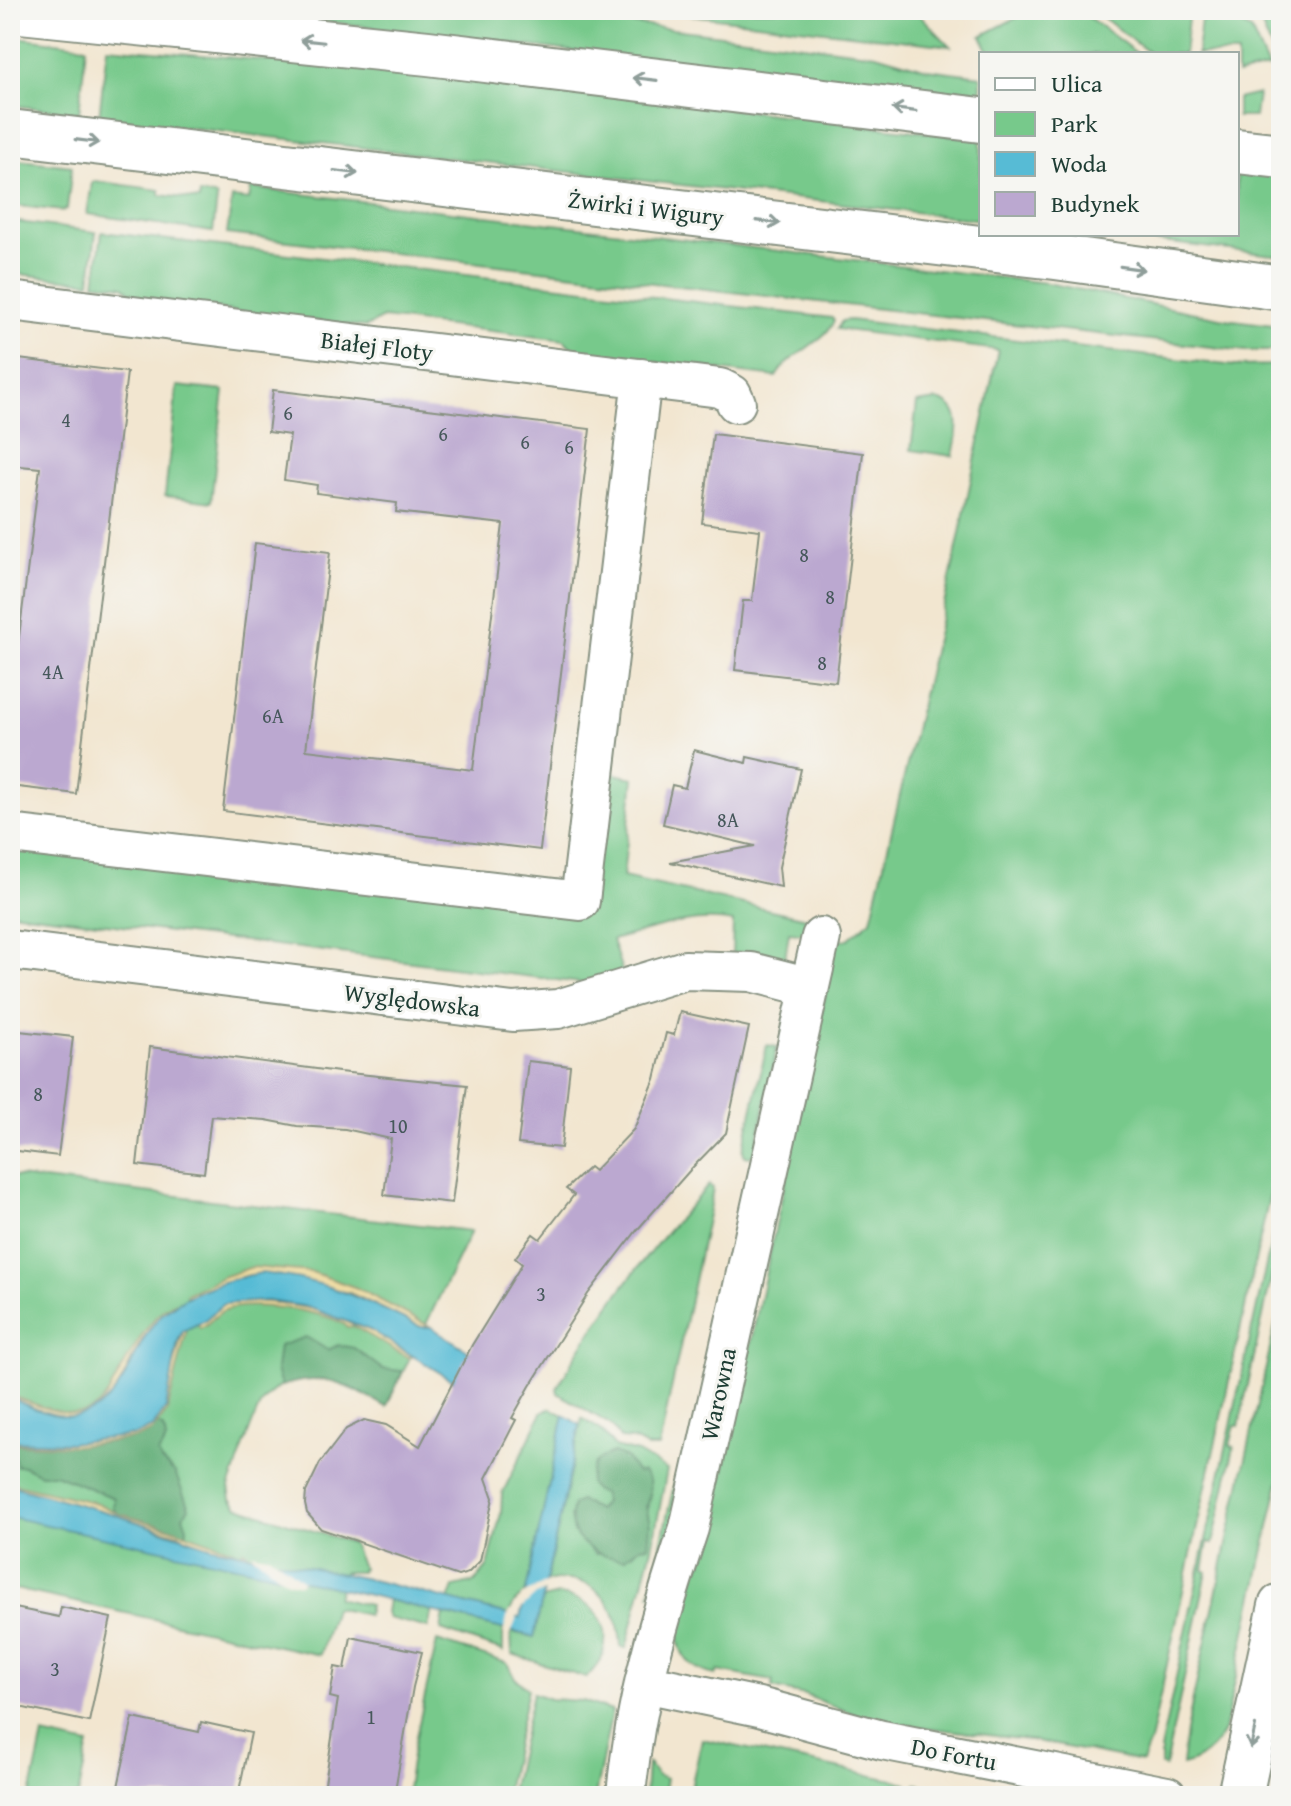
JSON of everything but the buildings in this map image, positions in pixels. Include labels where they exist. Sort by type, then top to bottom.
[{"type":"main road","points":[[11,10],[428,53],[979,120]]},
{"type":"main road","name":"Żwirki i Wigury","points":[[10,132],[1055,257],[1281,288]]},
{"type":"main road","points":[[1239,151],[1281,156]]},
{"type":"main road","points":[[1240,1796],[1281,1606]]},
{"type":"street","name":"Białej Floty","points":[[10,301],[720,388],[732,394],[736,403]]},
{"type":"street","points":[[10,834],[580,901],[642,378]]},
{"type":"street","name":"Warowna","points":[[626,1796],[644,1683],[663,1605],[689,1528],[821,937]]},
{"type":"street","name":"Wyględowska","points":[[10,950],[513,1012],[558,1009],[685,970],[751,972],[794,983],[807,990]]},
{"type":"street","name":"Do Fortu","points":[[644,1683],[759,1707],[882,1740],[1167,1796]]},
{"type":"green space","points":[[229,10],[519,10],[876,54],[927,69],[979,76],[979,100]]},
{"type":"green space","points":[[649,10],[915,10],[950,46]]},
{"type":"green space","points":[[1031,10],[1079,10],[1135,52],[1002,52],[988,50],[981,36]]},
{"type":"green space","points":[[1093,10],[1189,10],[1184,52],[1148,52]]},
{"type":"green space","points":[[1202,10],[1216,10],[1251,30],[1268,68],[1239,75],[1239,52],[1197,52]]},
{"type":"green space","points":[[1255,10],[1281,10],[1281,69],[1280,69]]},
{"type":"green space","points":[[10,36],[86,46],[79,113],[10,105]]},
{"type":"green space","points":[[107,47],[474,78],[979,139],[979,220],[99,117]]},
{"type":"green space","points":[[1258,94],[1255,117],[1239,117],[1239,99]]},
{"type":"green space","points":[[10,159],[72,166],[67,209],[10,205]]},
{"type":"green space","points":[[1239,170],[1281,175],[1281,256],[1109,236],[1239,236]]},
{"type":"green space","points":[[92,183],[160,190],[160,195],[199,200],[200,194],[215,196],[213,232],[87,214]]},
{"type":"green space","points":[[251,188],[1047,283],[1225,319],[1281,326],[1281,351],[1246,351],[227,234],[232,198],[249,200]]},
{"type":"green space","points":[[10,221],[96,232],[90,282],[10,273]]},
{"type":"green space","points":[[102,232],[832,318],[834,321],[823,336],[789,361],[776,377],[577,353],[564,340],[383,318],[366,327],[138,300],[124,286],[95,283]]},
{"type":"green space","points":[[842,321],[1235,366],[1281,365],[1281,1143],[1150,1742],[1142,1762],[1036,1741],[898,1724],[856,1715],[805,1695],[772,1688],[773,1681],[718,1671],[716,1675],[695,1667],[683,1655],[679,1639],[685,1602],[707,1548],[837,939],[847,940],[871,920],[955,557],[998,350],[837,329]]},
{"type":"green space","points":[[177,386],[224,391],[211,502],[165,496]]},
{"type":"green space","points":[[937,400],[946,404],[956,415],[953,456],[911,450],[917,403]]},
{"type":"green space","points":[[610,773],[634,778],[623,877],[811,919],[806,934],[789,932],[785,959],[772,962],[732,955],[733,922],[702,920],[612,940],[623,974],[589,984],[10,912],[10,824],[566,889]]},
{"type":"green space","points":[[767,1045],[777,1047],[755,1153],[750,1157],[745,1156],[743,1151]]},
{"type":"green space","points":[[10,1176],[471,1231],[386,1407],[356,1391],[324,1380],[308,1378],[277,1388],[259,1408],[229,1487],[231,1499],[238,1507],[352,1543],[361,1572],[344,1572],[337,1598],[369,1605],[367,1615],[334,1608],[320,1655],[10,1588]]},
{"type":"green space","points":[[709,1185],[713,1188],[710,1205],[659,1447],[647,1447],[634,1440],[621,1439],[611,1425],[558,1393],[557,1388],[627,1282]]},
{"type":"green space","points":[[1281,1196],[1281,1233],[1239,1426],[1235,1425],[1230,1446],[1234,1447],[1213,1543],[1208,1542],[1203,1570],[1207,1572],[1165,1767],[1161,1766],[1161,1746]]},
{"type":"green space","points":[[1281,1299],[1281,1472],[1224,1731],[1207,1753],[1182,1765],[1186,1731]]},
{"type":"green space","points":[[306,1337],[328,1350],[338,1345],[354,1348],[382,1369],[403,1371],[386,1407],[336,1382],[312,1380],[281,1386],[276,1370],[279,1346]]},
{"type":"green space","points":[[550,1408],[564,1415],[526,1592],[514,1603],[508,1615],[449,1600],[454,1587],[475,1582],[488,1566],[501,1513],[502,1494],[542,1413]]},
{"type":"green space","points":[[582,1418],[602,1431],[615,1447],[638,1453],[667,1470],[652,1548],[626,1648],[621,1647],[615,1617],[601,1594],[578,1581],[546,1582]],"holes":[[[603,1494],[650,1494],[647,1531],[633,1554],[595,1554],[573,1532],[570,1517],[590,1508],[598,1510],[604,1502]]]},
{"type":"green space","points":[[158,1424],[164,1428],[166,1440],[158,1454],[161,1461],[175,1473],[189,1508],[183,1516],[186,1535],[119,1514],[113,1509],[114,1498],[55,1474],[40,1474],[17,1466],[10,1443],[65,1445],[110,1442],[147,1432]]},
{"type":"green space","points":[[614,1453],[626,1458],[637,1473],[643,1472],[649,1480],[650,1494],[646,1506],[650,1525],[648,1546],[640,1547],[624,1559],[602,1554],[584,1544],[577,1536],[571,1517],[573,1505],[580,1501],[598,1510],[604,1502],[603,1494],[595,1491],[589,1483],[590,1477],[599,1460]]},
{"type":"green space","points":[[676,1475],[685,1481],[650,1595]]},
{"type":"green space","points":[[558,1595],[575,1598],[588,1605],[598,1614],[604,1626],[603,1652],[586,1678],[512,1654],[511,1632],[534,1637],[542,1599]]},
{"type":"green space","points":[[388,1600],[432,1611],[428,1628],[388,1618]]},
{"type":"green space","points":[[444,1614],[503,1629],[503,1651],[441,1630]]},
{"type":"green space","points":[[437,1641],[507,1663],[515,1678],[528,1689],[505,1796],[406,1796]]},
{"type":"green space","points":[[533,1693],[550,1699],[583,1701],[612,1711],[595,1796],[510,1796]]},
{"type":"green space","points":[[43,1735],[89,1745],[78,1796],[30,1796]]},
{"type":"green space","points":[[702,1739],[907,1783],[906,1787],[915,1789],[916,1784],[971,1796],[689,1796]]},
{"type":"green space","points":[[647,1763],[658,1776],[666,1779],[663,1796],[645,1796]]},
{"type":"sand","points":[[252,1267],[312,1272],[357,1288],[431,1327],[421,1327],[348,1292],[192,1296],[188,1299],[186,1294]]},
{"type":"sand","points":[[243,1301],[288,1304],[332,1315],[374,1332],[412,1357],[353,1326],[348,1327],[325,1316],[289,1309],[236,1307],[221,1312],[200,1328],[198,1324],[223,1304]]},
{"type":"sand","points":[[177,1302],[145,1336],[112,1398],[102,1408],[77,1417],[63,1416],[35,1409],[10,1397],[68,1413],[85,1412],[98,1406],[152,1322],[163,1310]]},
{"type":"sand","points":[[187,1329],[167,1412],[152,1431],[136,1438],[75,1446],[10,1443],[69,1443],[135,1435],[168,1387],[183,1331]]},
{"type":"sand","points":[[10,1483],[97,1503],[119,1514],[242,1553],[243,1550],[253,1556],[204,1546],[179,1534]]},
{"type":"water","points":[[261,1273],[324,1285],[421,1327],[431,1327],[525,1387],[509,1415],[372,1331],[308,1307],[267,1301],[223,1304],[204,1321],[183,1331],[178,1341],[166,1408],[153,1427],[136,1435],[69,1443],[10,1441],[10,1397],[47,1413],[63,1416],[91,1412],[116,1390],[149,1329],[168,1309],[212,1286]]},
{"type":"water","points":[[564,1415],[580,1425],[534,1637],[369,1595],[10,1517],[10,1485],[110,1513],[213,1547],[372,1580],[520,1618]]},
{"type":"pier","points":[[250,1552],[271,1556],[303,1580],[300,1584],[285,1580]]},
{"type":"pier","points":[[550,1581],[548,1590],[536,1595],[520,1610],[510,1636],[503,1633],[509,1611],[518,1613],[521,1596]]}]
